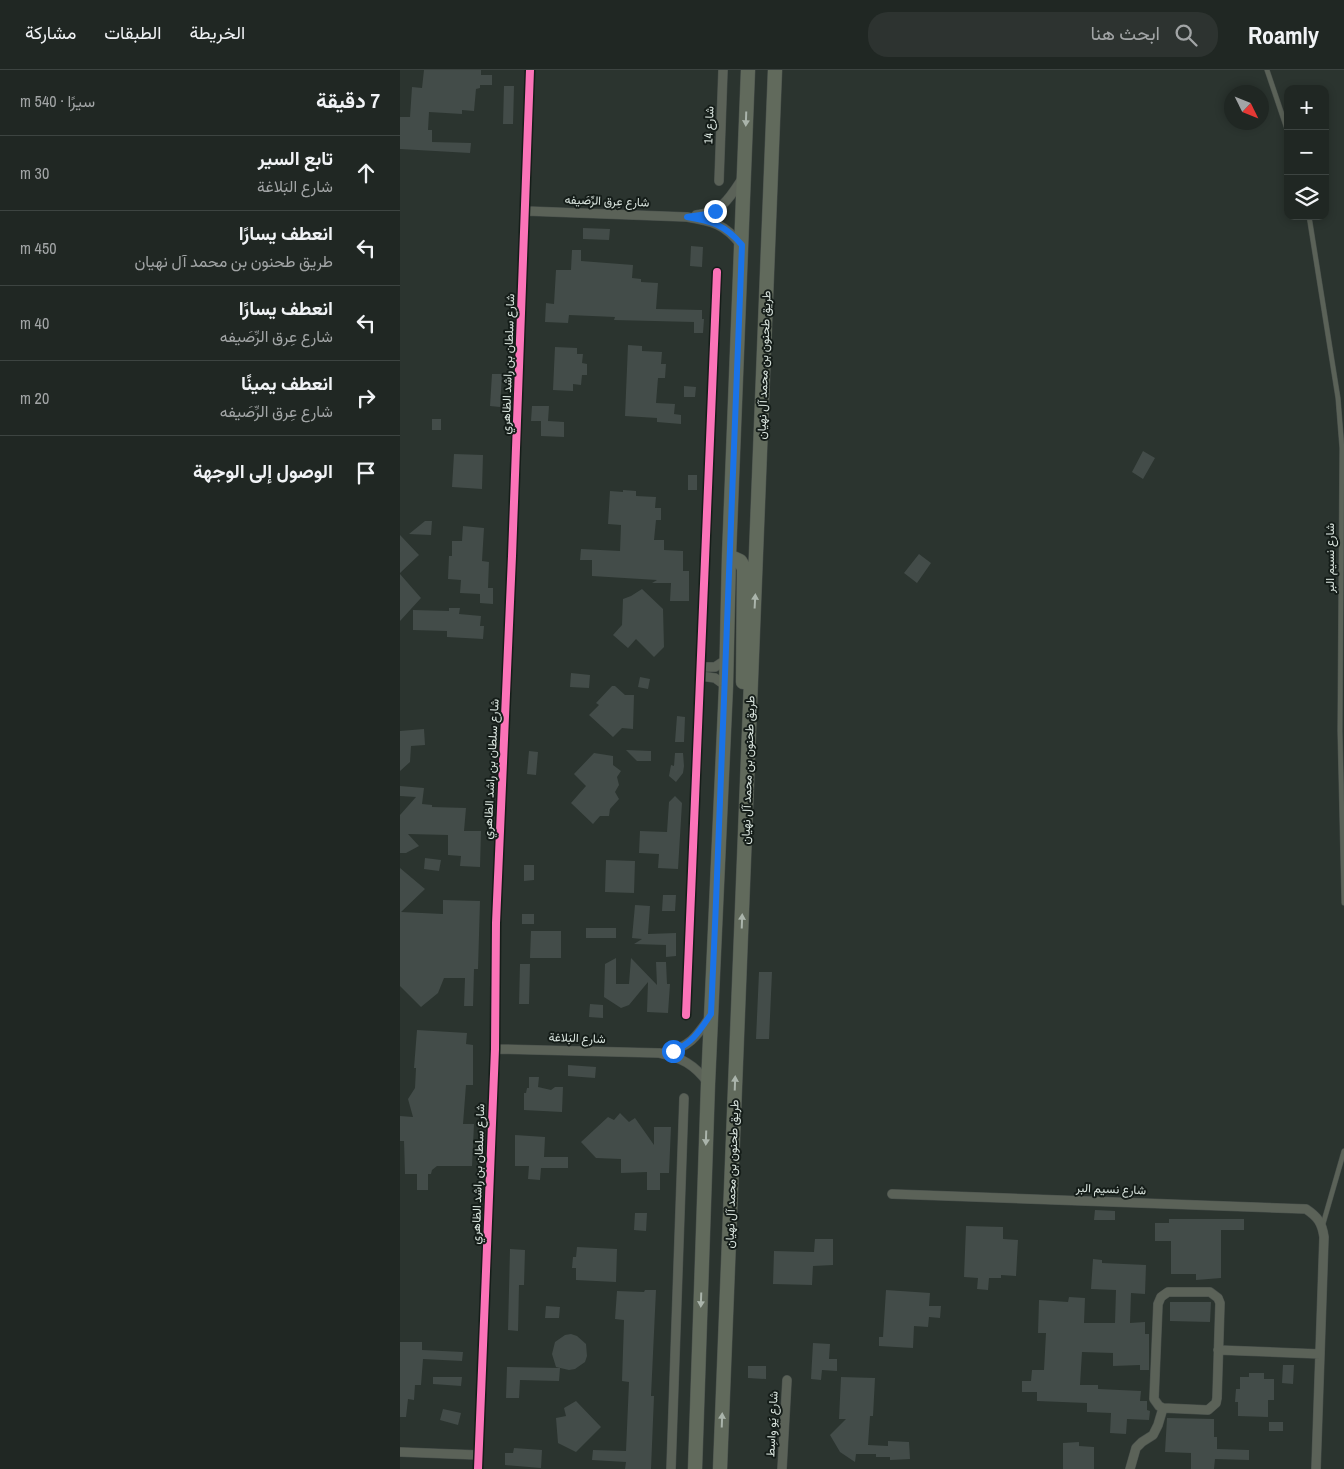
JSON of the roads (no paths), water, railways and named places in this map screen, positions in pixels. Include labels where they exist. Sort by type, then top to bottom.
[{"type":"main road","name":"طريق طحنون بن محمد آل نهيان","points":[[695,1469],[708,1084],[726,686],[729,556],[748,70]]},
{"type":"main road","name":"طريق طحنون بن محمد آل نهيان","points":[[720,1462],[775,70]]},
{"type":"main road","points":[[729,556],[740,561],[744,568],[742,673],[750,709]]},
{"type":"street","name":"شارع سلطان بن راشد الظاهري","points":[[478,1469],[494,1049],[496,923],[526,211],[530,70]]},
{"type":"street","name":"شارع 14","points":[[719,181],[723,70]]},
{"type":"street","name":"شارع عِرق الرِّصَيفه","points":[[687,217],[707,214],[722,206],[744,176]]},
{"type":"street","name":"شارع عِرق الرِّصَيفه","points":[[526,211],[687,217],[708,220],[727,230],[742,245]]},
{"type":"street","points":[[686,1015],[717,272]]},
{"type":"street","points":[[701,672],[715,667],[727,659]]},
{"type":"street","points":[[701,672],[715,678],[726,686]]},
{"type":"street","name":"شارع البَلاغة","points":[[494,1049],[660,1053],[673,1051],[688,1044],[697,1035],[711,1014]]},
{"type":"street","name":"شارع البَلاغة","points":[[660,1053],[682,1058],[703,1076],[708,1084]]},
{"type":"street","points":[[671,1469],[684,1098]]},
{"type":"street","name":"شارع نسيم البر","points":[[892,1194],[1294,1208],[1306,1209],[1316,1216],[1322,1226]]},
{"type":"street","points":[[1316,1469],[1324,1237],[1322,1226]]},
{"type":"street","points":[[1172,1292],[1205,1292],[1215,1295],[1220,1303],[1216,1398],[1213,1408],[1203,1410],[1163,1408],[1156,1403],[1154,1394],[1158,1304],[1161,1296],[1172,1292]]},
{"type":"street","points":[[1218,1350],[1320,1354]]},
{"type":"street","name":"شارع يَو واسِط","points":[[782,1469],[787,1380]]},
{"type":"street","points":[[1130,1469],[1136,1448],[1153,1434],[1163,1408]]},
{"type":"street","points":[[400,1452],[478,1455]]},
{"type":"street","points":[[720,1462],[728,1469]]},
{"type":"lane","points":[[1268,70],[1287,130]]},
{"type":"lane","name":"شارع نسيم البر","points":[[1310,220],[1338,398],[1342,448],[1343,547],[1340,731],[1344,903]]},
{"type":"lane","points":[[1322,1226],[1344,1152]]},
{"type":"lane","points":[[1338,1175],[1344,1173]]}]
